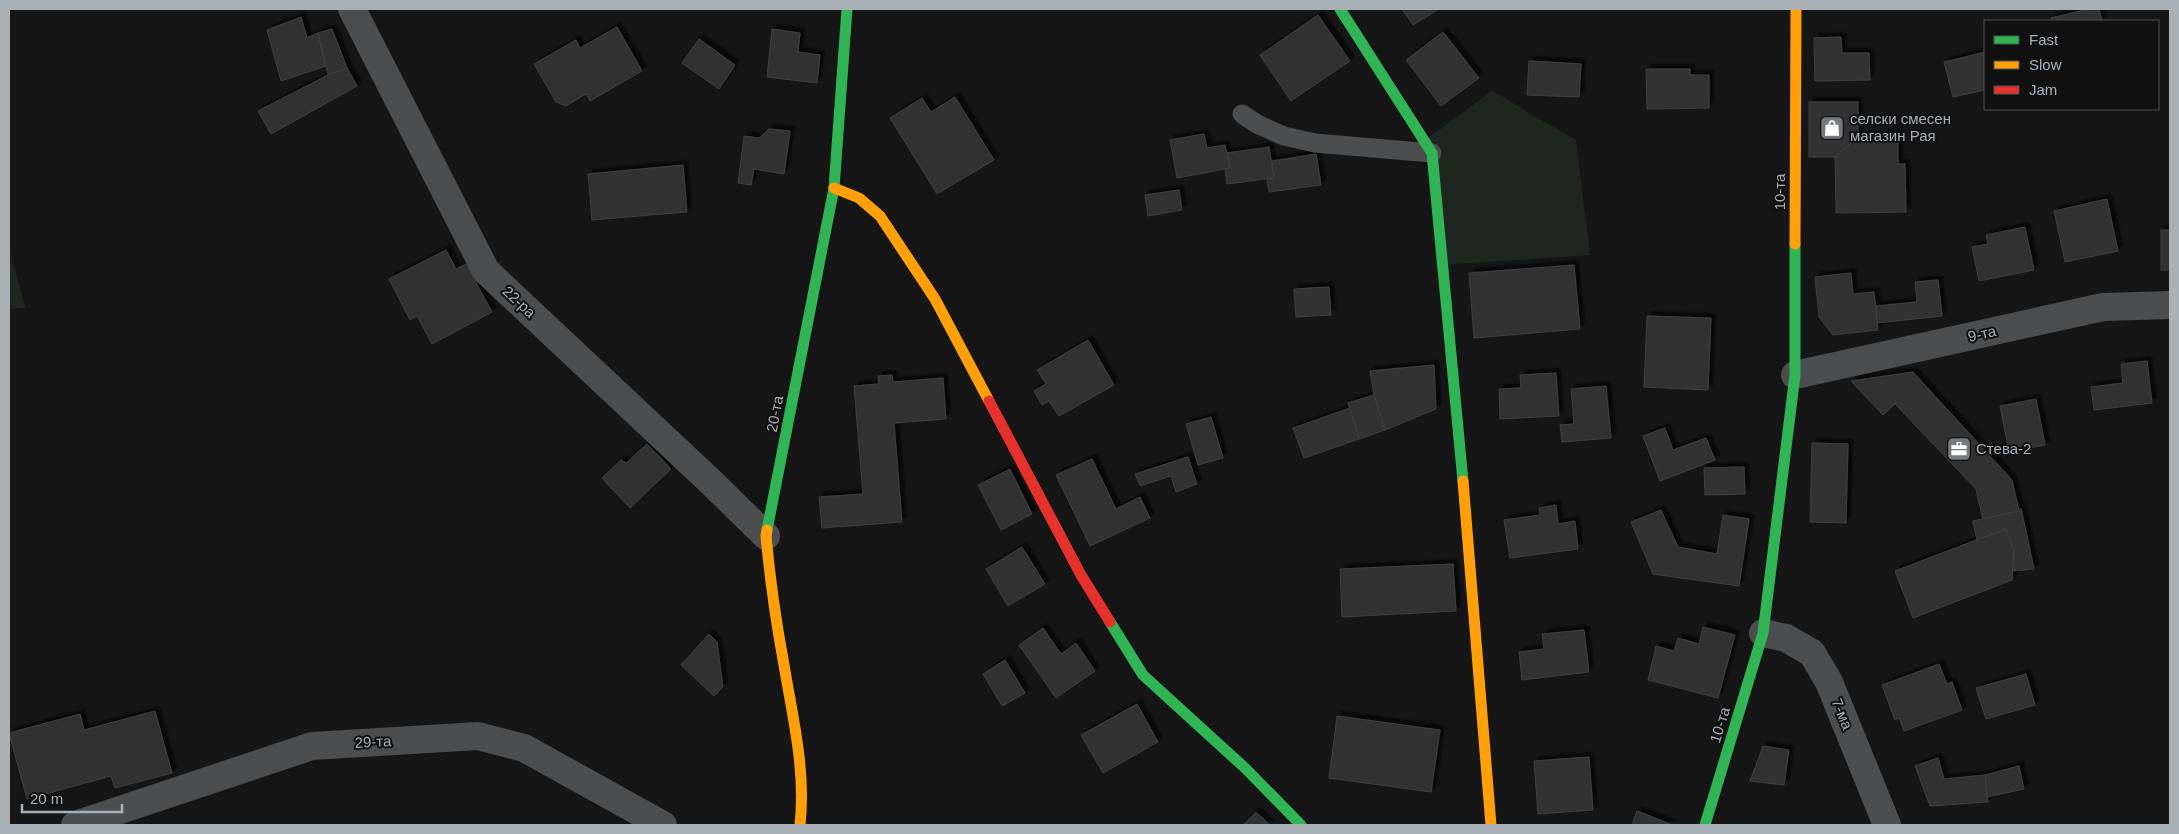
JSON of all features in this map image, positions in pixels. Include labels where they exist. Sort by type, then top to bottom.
[{"type":"street","name":"22-ра","points":[[352,9],[486,271],[766,536]]},
{"type":"street","name":"20-та","points":[[800,825],[804,797],[801,761],[772,601],[766,536],[834,188],[848,9]]},
{"type":"street","points":[[1340,9],[1432,153],[1470,549],[1491,825]]},
{"type":"street","name":"10-та","points":[[1705,825],[1763,633],[1795,375],[1796,9]]},
{"type":"street","points":[[834,188],[860,198],[880,216],[934,299],[1081,574],[1143,676],[1245,768],[1301,825]]},
{"type":"street","name":"9-та","points":[[1795,375],[2103,307],[2170,305]]},
{"type":"street","name":"7-ма","points":[[1763,633],[1786,638],[1812,653],[1828,682],[1888,825]]},
{"type":"street","name":"29-та","points":[[89,824],[312,746],[478,736],[524,748],[663,825]]},
{"type":"lane","points":[[1242,114],[1257,124],[1284,136],[1315,143],[1432,153]]},
{"type":"shaded area","points":[[1492,91],[1576,140],[1590,255],[1443,265],[1424,141]]},
{"type":"shaded area","points":[[9,250],[26,308],[9,309]]},
{"type":"building","points":[[1402,9],[1439,9],[1413,25]]},
{"type":"building","points":[[2089,9],[2099,9],[2102,20],[2052,20],[2051,18]]},
{"type":"building","points":[[1318,15],[1350,61],[1291,101],[1260,55]]},
{"type":"building","points":[[301,17],[307,38],[318,33],[326,66],[281,81],[267,30]]},
{"type":"building","points":[[617,27],[642,71],[590,101],[586,94],[566,106],[556,102],[534,64],[576,40],[580,48]]},
{"type":"building","points":[[332,29],[347,68],[328,75],[318,33]]},
{"type":"building","points":[[772,29],[800,33],[798,52],[820,55],[817,83],[767,77]]},
{"type":"building","points":[[1443,32],[1479,78],[1441,106],[1406,60]]},
{"type":"building","points":[[1841,37],[1842,53],[1869,53],[1870,80],[1815,81],[1814,38]]},
{"type":"building","points":[[699,39],[735,65],[719,89],[682,63]]},
{"type":"building","points":[[1984,52],[1984,90],[1953,97],[1944,62]]},
{"type":"building","points":[[1529,61],[1581,64],[1579,97],[1527,95]]},
{"type":"building","points":[[347,68],[357,86],[271,134],[258,111],[328,75]]},
{"type":"building","points":[[1646,69],[1690,69],[1690,75],[1709,75],[1709,108],[1647,109]]},
{"type":"building","points":[[955,97],[994,160],[937,194],[890,118],[922,98],[931,112]]},
{"type":"building","points":[[1809,102],[1858,102],[1858,137],[1835,157],[1809,157]]},
{"type":"building","points":[[769,129],[790,131],[784,174],[754,169],[751,185],[738,183],[744,136],[759,138]]},
{"type":"building","points":[[1204,134],[1207,148],[1225,145],[1230,168],[1177,178],[1170,140]]},
{"type":"building","points":[[1898,136],[1898,164],[1905,164],[1906,212],[1836,213],[1835,157],[1858,137]]},
{"type":"building","points":[[1269,147],[1274,178],[1227,184],[1225,169],[1230,168],[1227,153]]},
{"type":"building","points":[[1316,154],[1321,185],[1269,192],[1267,179],[1274,178],[1272,161]]},
{"type":"building","points":[[683,165],[687,212],[592,220],[588,174]]},
{"type":"building","points":[[1179,190],[1182,210],[1148,216],[1145,195]]},
{"type":"building","points":[[2107,199],[2118,251],[2065,262],[2054,211]]},
{"type":"building","points":[[2025,227],[2034,270],[1979,281],[1972,247],[1988,244],[1986,235]]},
{"type":"building","points":[[2161,230],[2170,230],[2170,270],[2161,270]]},
{"type":"building","points":[[446,250],[456,269],[466,264],[492,312],[432,344],[417,316],[410,320],[389,279]]},
{"type":"building","points":[[1574,265],[1580,329],[1474,338],[1469,273]]},
{"type":"building","points":[[1851,273],[1853,294],[1874,292],[1878,330],[1833,335],[1819,317],[1815,277]]},
{"type":"building","points":[[1938,280],[1942,316],[1877,323],[1876,306],[1917,302],[1915,282]]},
{"type":"building","points":[[1329,287],[1331,315],[1296,317],[1294,289]]},
{"type":"building","points":[[1647,316],[1711,318],[1708,390],[1644,387]]},
{"type":"building","points":[[1088,340],[1114,385],[1059,416],[1049,401],[1042,405],[1034,391],[1046,384],[1037,370]]},
{"type":"building","points":[[2147,361],[2152,403],[2094,410],[2091,387],[2123,383],[2121,364]]},
{"type":"building","points":[[1434,365],[1436,409],[1385,430],[1374,395],[1370,371]]},
{"type":"building","points":[[1913,372],[2012,480],[2019,511],[1983,520],[1976,489],[1895,404],[1883,415],[1851,381]]},
{"type":"building","points":[[1556,373],[1559,416],[1500,419],[1499,389],[1521,388],[1520,375]]},
{"type":"building","points":[[892,375],[893,382],[943,378],[946,419],[894,423],[902,522],[822,528],[819,497],[863,494],[854,386],[879,384],[878,376]]},
{"type":"building","points":[[1606,386],[1611,438],[1562,442],[1560,425],[1574,424],[1571,389]]},
{"type":"building","points":[[1374,395],[1385,430],[1359,439],[1348,403]]},
{"type":"building","points":[[2036,399],[2045,445],[2009,452],[2000,406]]},
{"type":"building","points":[[1350,408],[1359,439],[1304,458],[1293,428]]},
{"type":"building","points":[[1211,417],[1223,458],[1198,465],[1186,424]]},
{"type":"building","points":[[1665,428],[1673,450],[1706,438],[1715,460],[1660,481],[1643,436]]},
{"type":"building","points":[[1812,443],[1848,444],[1846,523],[1810,522]]},
{"type":"building","points":[[647,444],[671,469],[630,508],[602,478],[621,460],[626,463]]},
{"type":"building","points":[[1188,457],[1197,484],[1176,492],[1171,476],[1140,486],[1135,474]]},
{"type":"building","points":[[1092,459],[1116,509],[1140,497],[1150,518],[1090,546],[1056,475]]},
{"type":"building","points":[[1744,467],[1745,494],[1705,495],[1704,468]]},
{"type":"building","points":[[1010,469],[1032,514],[1001,530],[978,485]]},
{"type":"building","points":[[1556,505],[1558,524],[1575,521],[1578,549],[1510,558],[1504,520],[1540,515],[1539,508]]},
{"type":"building","points":[[2021,508],[2034,569],[2012,571],[2014,550],[2005,529],[1977,540],[1973,521],[2019,511]]},
{"type":"building","points":[[1661,510],[1678,547],[1717,554],[1723,515],[1749,519],[1739,586],[1653,574],[1631,522]]},
{"type":"building","points":[[2005,529],[2014,550],[2012,580],[1913,618],[1895,571]]},
{"type":"building","points":[[1022,547],[1045,584],[1008,606],[986,569]]},
{"type":"building","points":[[1453,564],[1456,611],[1342,617],[1340,569]]},
{"type":"building","points":[[1703,627],[1735,635],[1718,698],[1648,680],[1656,646],[1674,651],[1678,638],[1699,644]]},
{"type":"building","points":[[1043,628],[1061,654],[1076,643],[1095,671],[1056,698],[1019,645]]},
{"type":"building","points":[[1584,630],[1589,672],[1522,680],[1519,652],[1544,649],[1542,634]]},
{"type":"building","points":[[709,634],[717,642],[723,687],[714,696],[681,665]]},
{"type":"building","points":[[1005,660],[1025,693],[1002,706],[983,674]]},
{"type":"building","points":[[1939,664],[1947,684],[1952,682],[1962,710],[1904,731],[1899,718],[1895,720],[1882,685]]},
{"type":"building","points":[[2026,674],[2035,705],[1986,719],[1976,688]]},
{"type":"building","points":[[1137,704],[1158,742],[1103,773],[1081,735]]},
{"type":"building","points":[[155,711],[172,773],[115,788],[111,776],[27,799],[9,733],[80,714],[84,730]]},
{"type":"building","points":[[1337,716],[1440,730],[1431,792],[1329,778]]},
{"type":"building","points":[[1763,746],[1789,750],[1784,785],[1750,781]]},
{"type":"building","points":[[1589,757],[1593,810],[1538,814],[1534,761]]},
{"type":"building","points":[[1938,758],[1944,779],[1985,775],[1988,802],[1930,806],[1915,766]]},
{"type":"building","points":[[2019,766],[2024,789],[1987,797],[1985,775]]},
{"type":"building","points":[[1637,811],[1673,825],[1632,825]]},
{"type":"building","points":[[1256,812],[1270,825],[1243,825]]},
{"type":"traffic: fast","points":[[767,530],[834,188],[847,9]]},
{"type":"traffic: fast","points":[[1340,9],[1432,153],[1463,481]]},
{"type":"traffic: fast","points":[[1705,825],[1763,633],[1795,375],[1795,244]]},
{"type":"traffic: fast","points":[[1110,622],[1143,675],[1245,768],[1301,825]]},
{"type":"traffic: slow","points":[[1795,244],[1796,9]]},
{"type":"traffic: slow","points":[[834,188],[859,198],[880,216],[935,299],[989,401]]},
{"type":"traffic: slow","points":[[1463,481],[1491,825]]},
{"type":"traffic: slow","points":[[767,530],[769,569],[800,765],[800,825]]},
{"type":"traffic: jam","points":[[989,401],[1081,575],[1110,622]]},
{"type":"place","name":"селски смесен магазин Рая","points":[[1832,128]]},
{"type":"place","name":"Стева-2","points":[[1959,449]]}]
